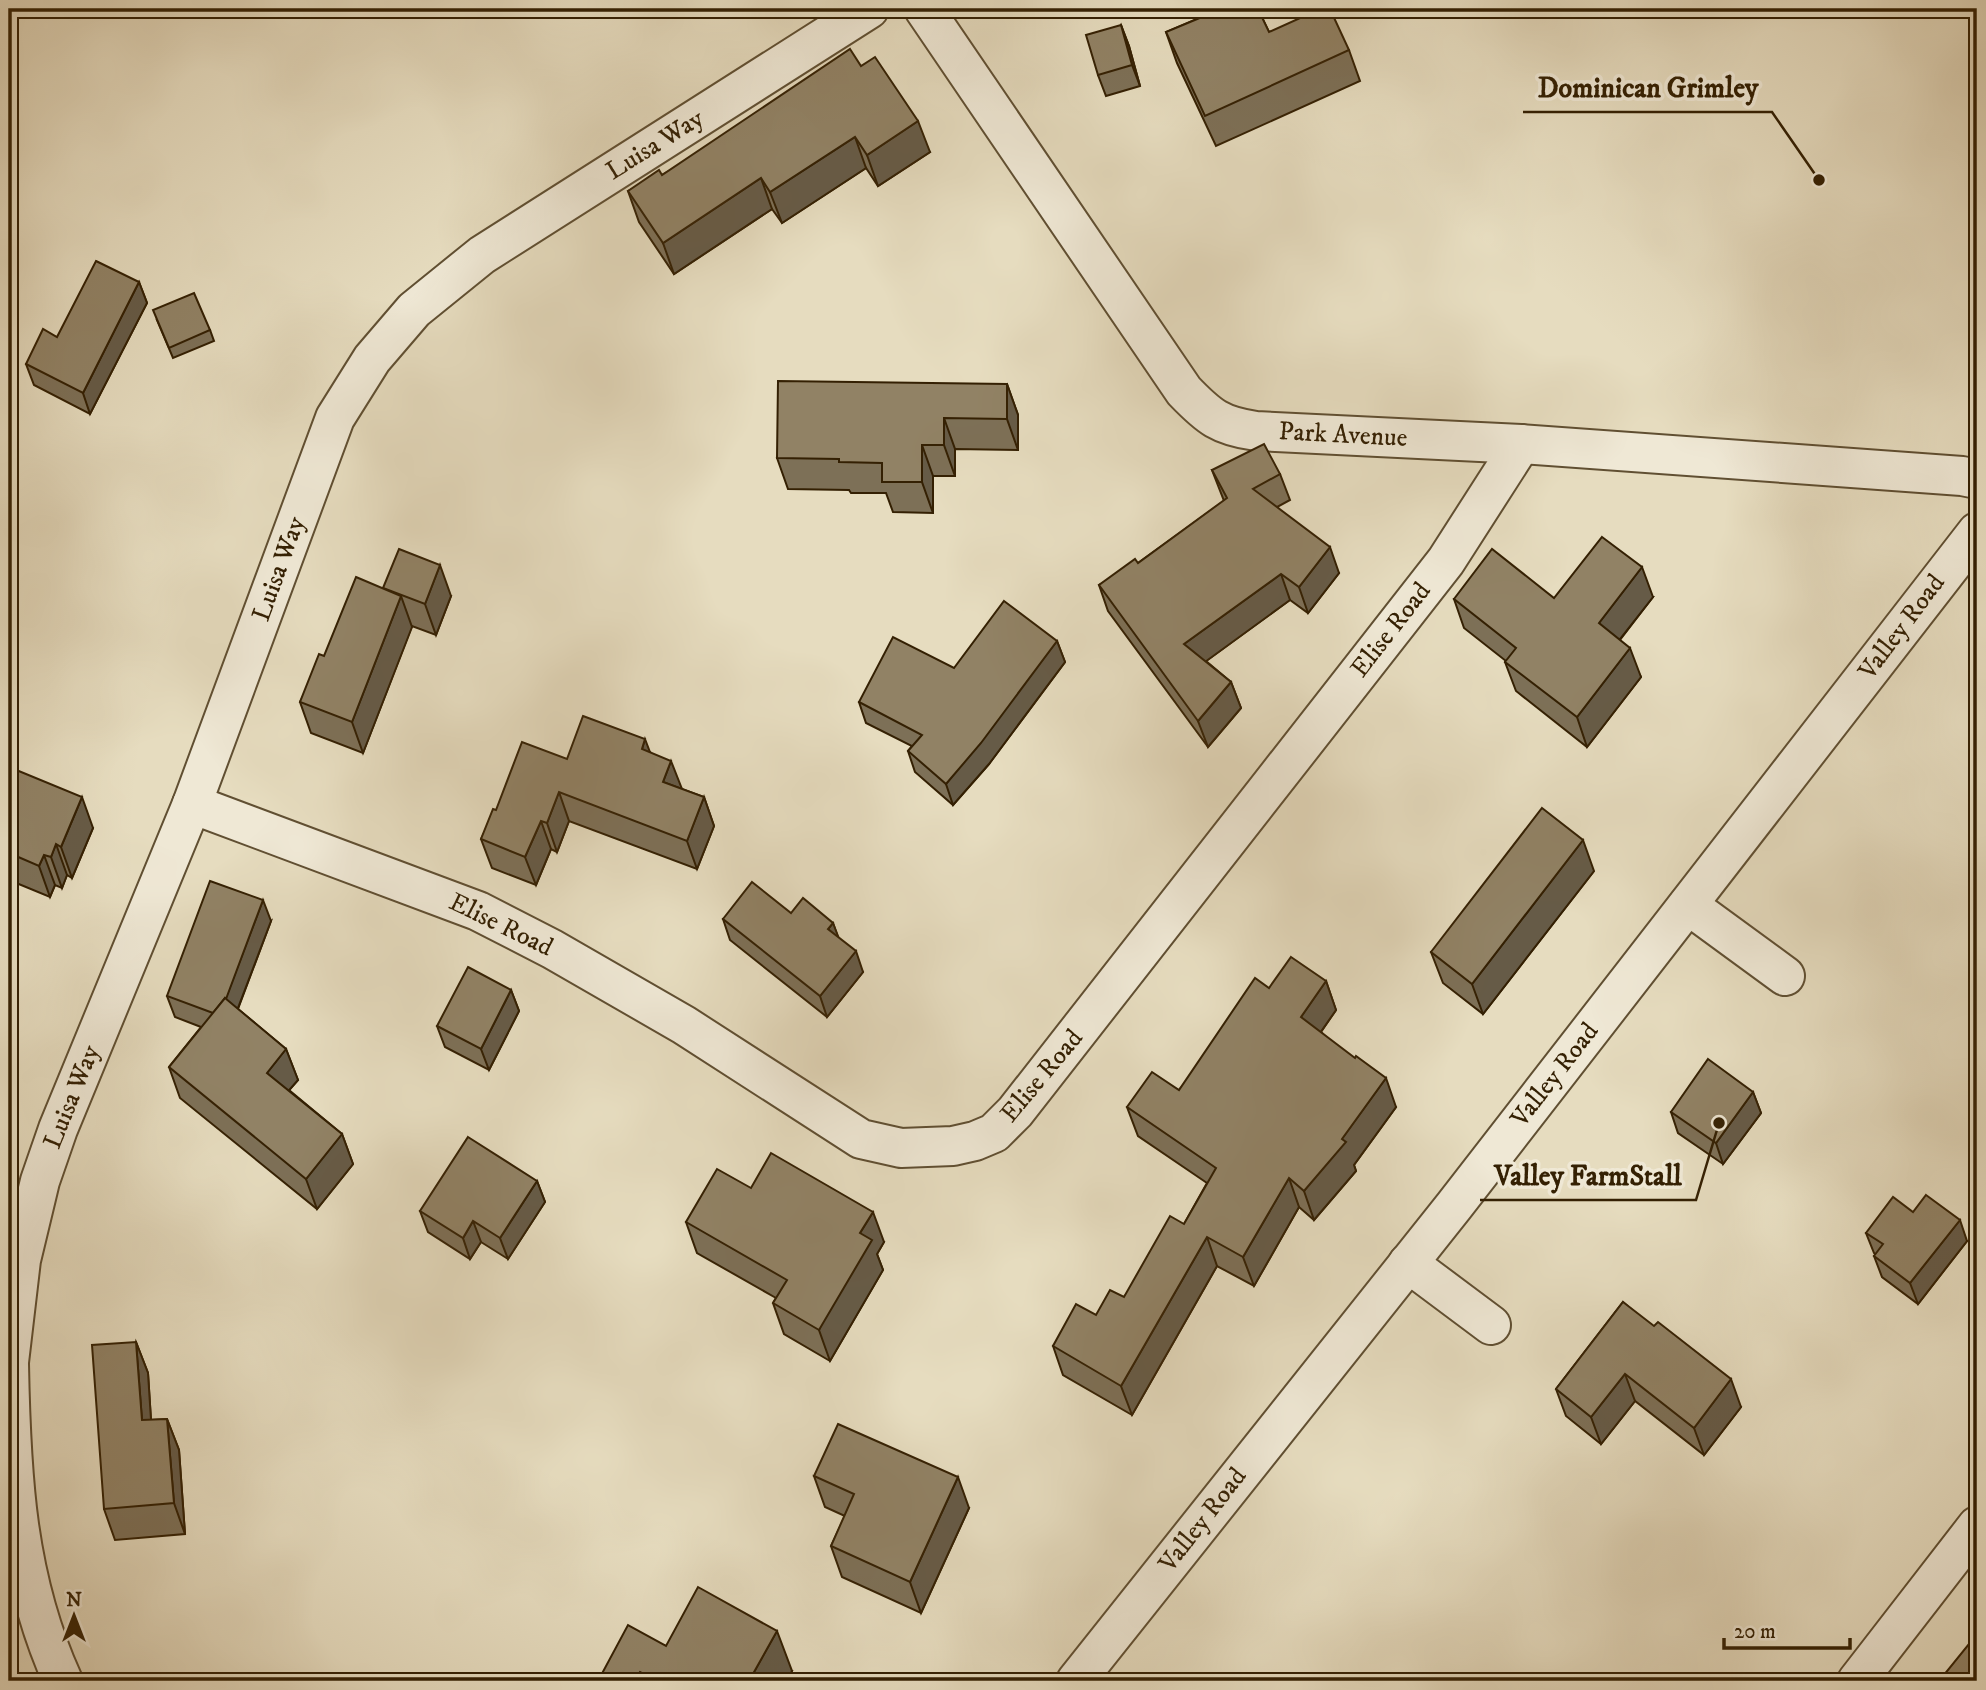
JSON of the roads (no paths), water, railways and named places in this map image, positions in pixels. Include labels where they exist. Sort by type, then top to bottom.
[{"type":"street","name":"Luisa Way","points":[[63,1681],[40,1624],[27,1575],[11,1461],[9,1363],[21,1261],[40,1181],[58,1129],[192,804],[335,418],[372,359],[414,310],[482,255],[869,9]]},
{"type":"street","name":"Park Avenue","points":[[924,9],[1168,369],[1184,391],[1217,421],[1233,428],[1256,431],[1521,444],[1977,479]]},
{"type":"street","name":"Elise Road","points":[[192,804],[478,911],[552,949],[684,1025],[861,1139],[901,1148],[953,1146],[975,1141],[994,1133],[1015,1112],[1151,941],[1446,561],[1521,444]]},
{"type":"street","name":"Valley Road","points":[[1076,1681],[1408,1263],[1977,532]]},
{"type":"street","points":[[1688,905],[1785,976]]},
{"type":"street","points":[[1408,1263],[1491,1325]]},
{"type":"street","points":[[1857,1681],[1977,1526]]},
{"type":"place","name":"Dominican Grimley","points":[[1819,180]]},
{"type":"place","name":"Valley FarmStall","points":[[1719,1123]]}]
